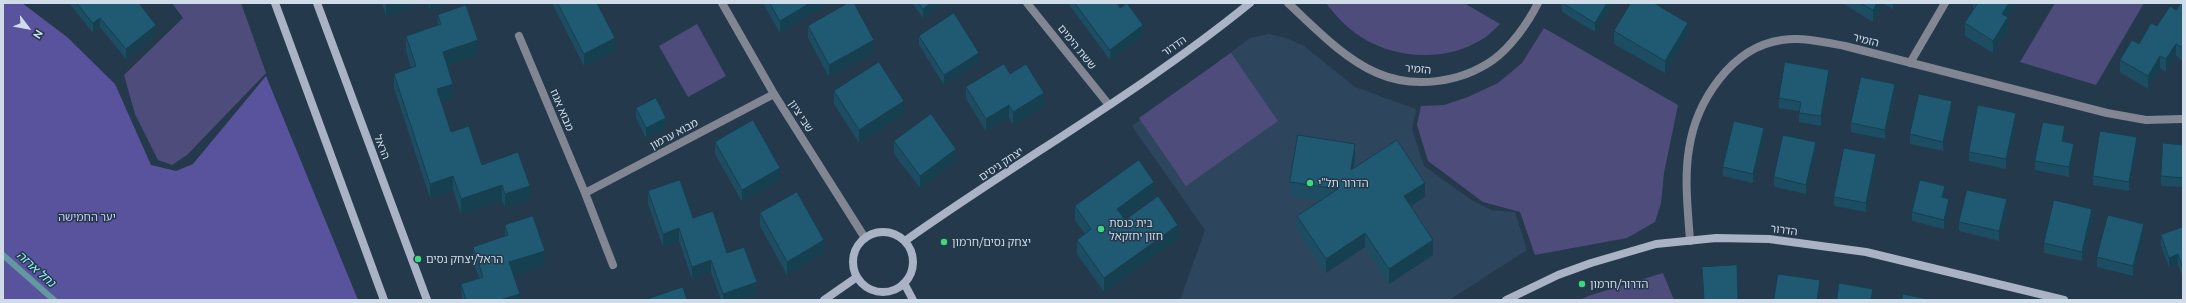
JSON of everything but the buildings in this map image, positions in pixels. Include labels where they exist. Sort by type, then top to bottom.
[{"type":"street","points":[[275,3],[384,300]]},
{"type":"street","name":"הראל","points":[[317,3],[427,300]]},
{"type":"street","name":"שבי ציון","points":[[722,3],[774,94],[865,238]]},
{"type":"street","name":"ששת הימים","points":[[1027,3],[1109,105]]},
{"type":"street","name":"הדרור","points":[[1109,105],[1219,29],[1250,3]]},
{"type":"street","name":"הזמיר","points":[[1288,3],[1350,57],[1377,73],[1409,81],[1438,81],[1466,75],[1494,60],[1514,38],[1538,3]]},
{"type":"street","points":[[1910,62],[1945,3]]},
{"type":"street","name":"מבוא אגוז","points":[[519,36],[586,193],[613,265]]},
{"type":"street","name":"הזמיר","points":[[1690,241],[1687,192],[1689,150],[1695,120],[1710,91],[1727,69],[1755,48],[1781,40],[1811,39],[1910,62],[2107,113],[2146,120],[2183,119]]},
{"type":"street","name":"מבוא ערמון","points":[[586,193],[774,94]]},
{"type":"street","name":"יצחק ניסים","points":[[905,241],[1109,105]]},
{"type":"street","points":[[881,232],[890,233],[905,241],[912,255],[913,262],[909,277],[904,283],[888,291],[879,291],[867,287],[857,277],[853,263],[854,256],[860,243],[865,238],[881,232]]},
{"type":"street","name":"הדרור","points":[[1506,300],[1558,275],[1591,263],[1656,244],[1716,238],[1769,239],[1866,252],[2064,300]]},
{"type":"street","points":[[824,300],[857,277]]},
{"type":"street","points":[[904,283],[913,300]]},
{"type":"shaded area","points":[[172,3],[241,3],[266,73],[187,155],[172,165],[158,160],[135,114],[124,75],[183,18]]},
{"type":"shaded area","points":[[1326,3],[1464,3],[1500,24],[1489,35],[1467,47],[1436,55],[1421,55],[1389,50],[1361,37],[1342,22]]},
{"type":"shaded area","points":[[2055,3],[2144,3],[2096,85],[2020,62]]},
{"type":"shaded area","points":[[697,24],[726,76],[688,97],[659,46]]},
{"type":"shaded area","points":[[1544,28],[1678,105],[1664,173],[1661,203],[1655,222],[1627,238],[1535,255],[1520,212],[1483,202],[1428,161],[1417,125],[1421,106],[1444,105],[1468,97],[1498,83],[1522,63]]},
{"type":"shaded area","name":"הדרור תל\"י","points":[[1269,34],[1286,38],[1304,46],[1355,87],[1416,109],[1412,129],[1424,166],[1473,201],[1491,210],[1515,212],[1527,250],[1449,300],[1180,300],[1205,230],[1132,126],[1250,38]]},
{"type":"shaded area","points":[[1231,53],[1278,121],[1186,186],[1139,118]]},
{"type":"shaded area","points":[[1663,273],[1674,300],[1580,300],[1588,296]]},
{"type":"green space","name":"יער החמישה","points":[[3,3],[22,3],[67,37],[115,84],[151,165],[176,171],[193,164],[266,76],[358,300],[3,300]]},
{"type":"waterway","name":"נחל ארזה","points":[[3,255],[54,300]]},
{"type":"place","name":"הדרור תל\"י","points":[[1310,183]]},
{"type":"place","name":"בית כנסת חזון יחזקאל","points":[[1101,229]]},
{"type":"place","name":"יצחק נסים/חרמון","points":[[944,242]]},
{"type":"place","name":"הראל/יצחק נסים","points":[[418,259]]},
{"type":"place","name":"הדרור/חרמון","points":[[1582,284]]}]
